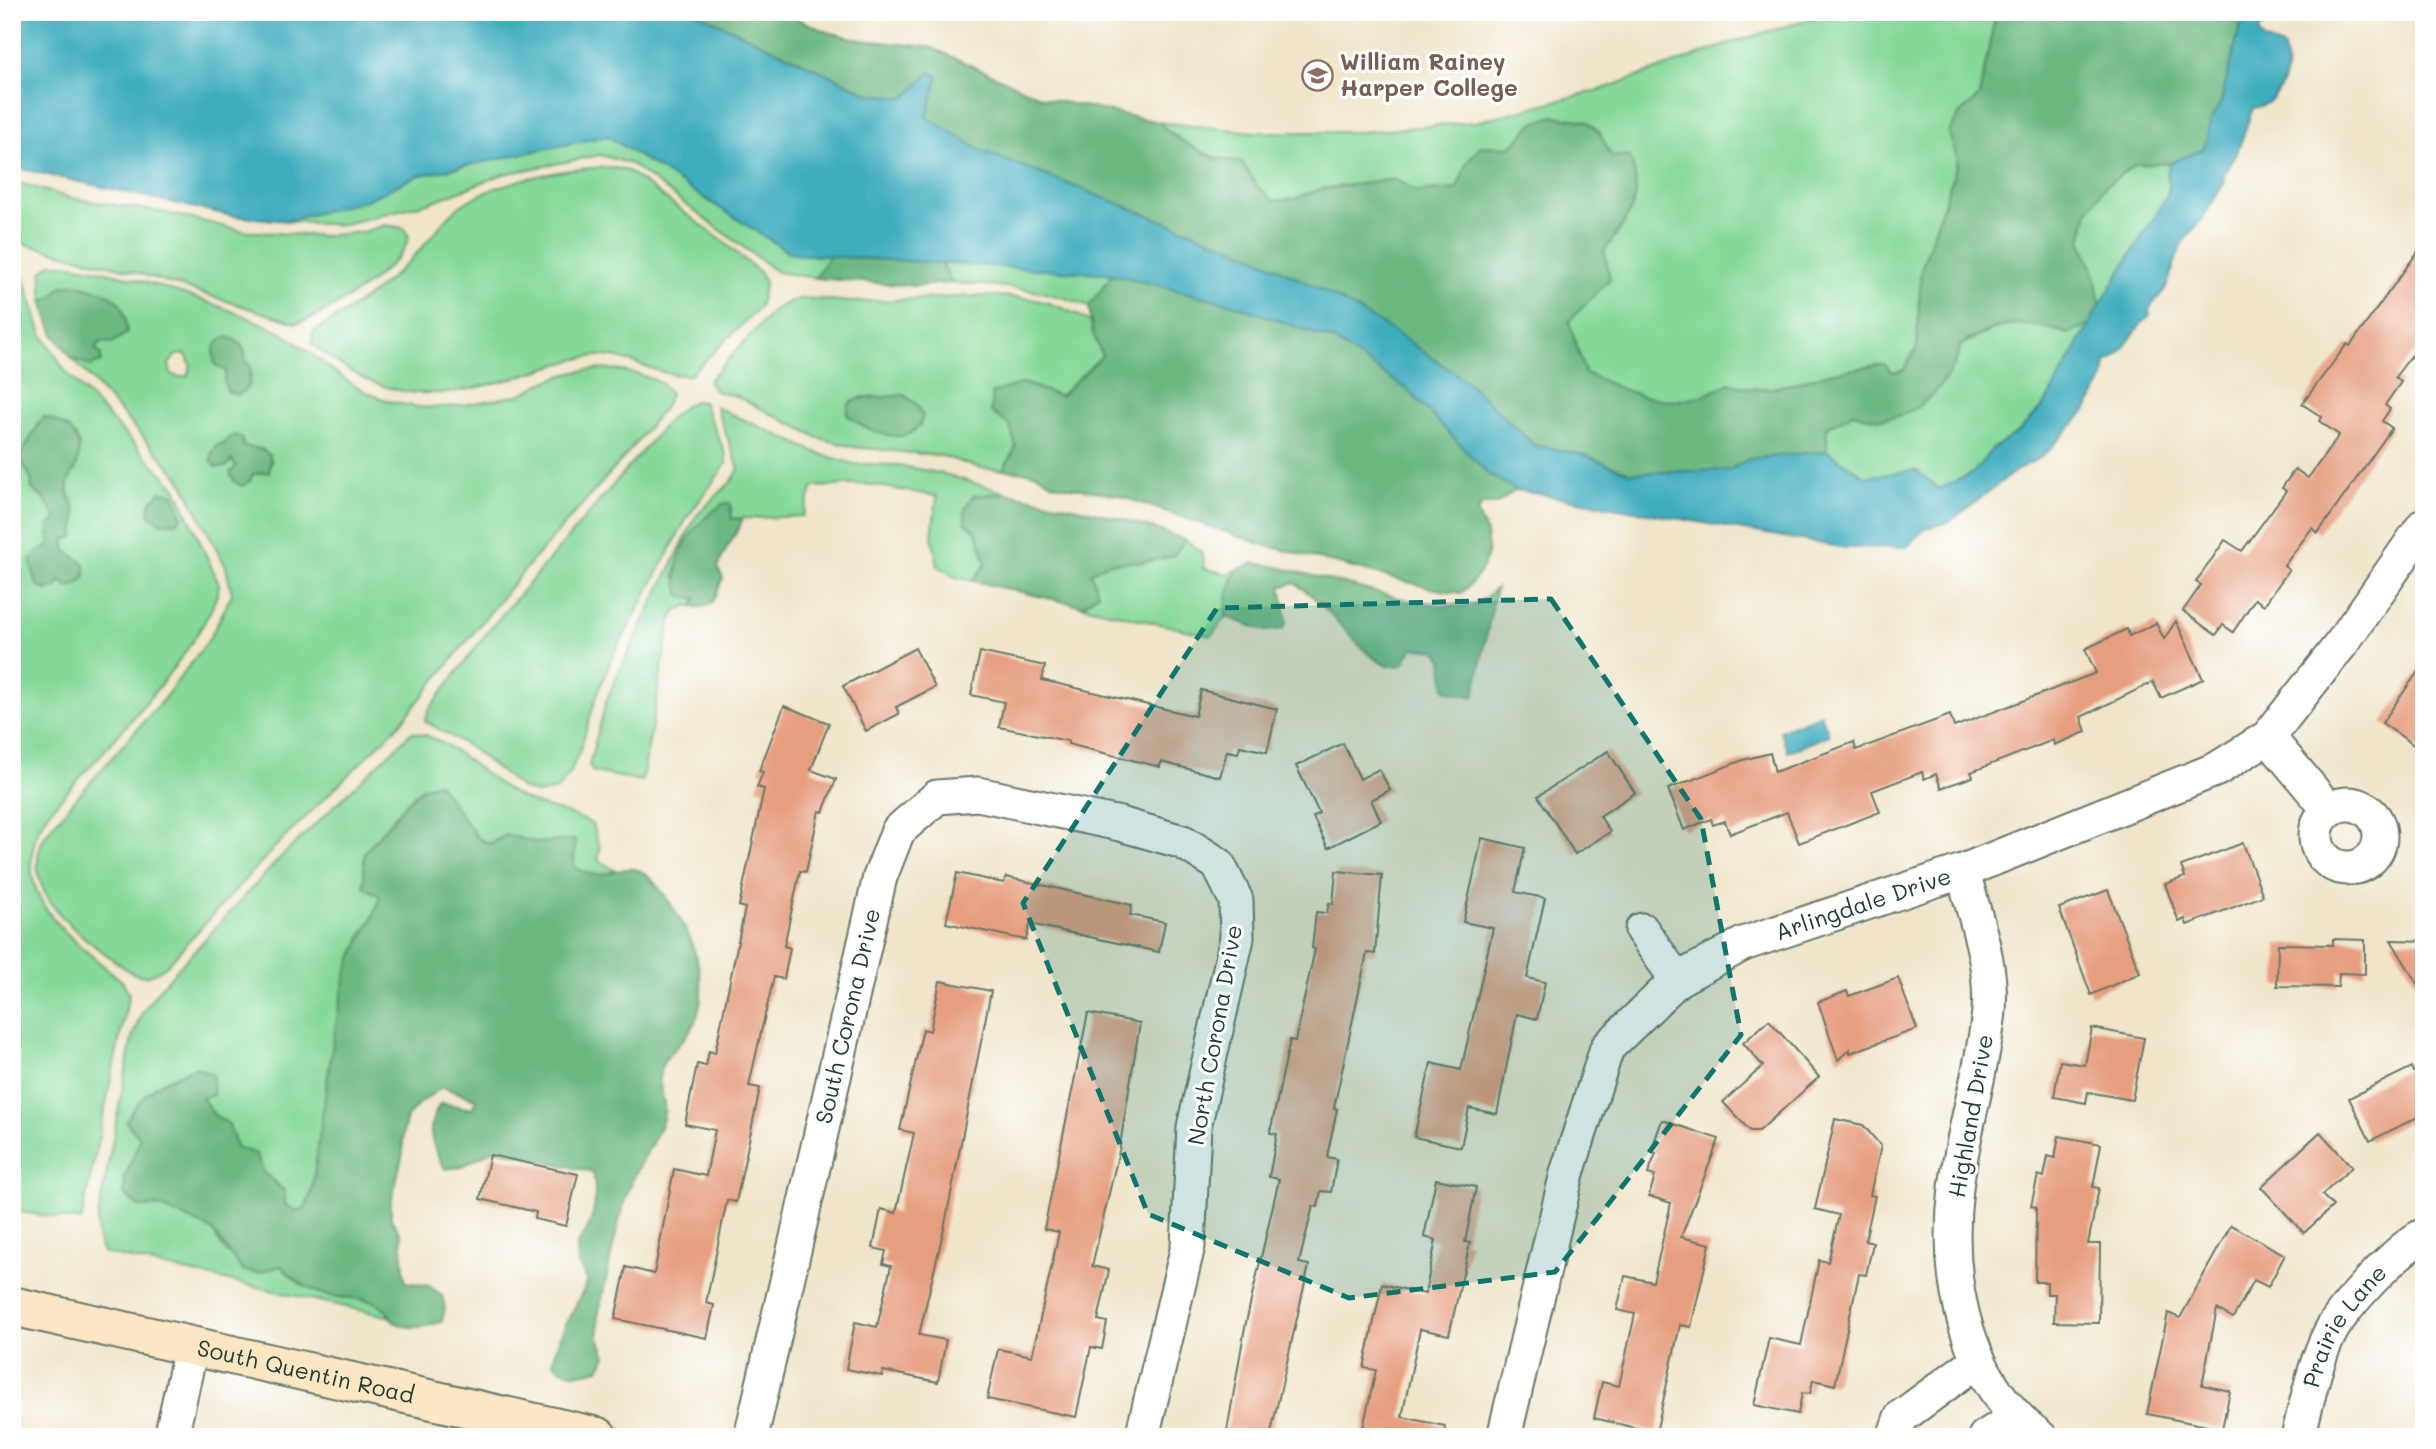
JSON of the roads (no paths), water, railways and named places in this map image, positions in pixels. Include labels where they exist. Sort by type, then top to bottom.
[{"type":"main road","name":"South Quentin Road","points":[[12,1306],[598,1437]]},
{"type":"street","name":"Arlingdale Drive","points":[[1504,1437],[1567,1173],[1607,1048],[1677,980],[1743,944],[1963,871],[2217,769],[2268,737],[2342,643],[2424,525]]},
{"type":"street","points":[[2268,737],[2329,810]]},
{"type":"street","name":"South Corona Drive","points":[[751,1437],[880,877],[898,831],[937,797],[978,793],[1120,824]]},
{"type":"street","name":"North Corona Drive","points":[[1120,824],[1183,842],[1218,863],[1236,900],[1237,937],[1194,1127],[1188,1246],[1142,1437]]},
{"type":"street","name":"Highland Drive","points":[[1963,871],[1984,942],[1989,1009],[1955,1202],[1953,1256],[1964,1322],[1977,1361],[2028,1427],[1985,1437]]},
{"type":"street","points":[[1642,930],[1677,980]]},
{"type":"street","name":"Prairie Lane","points":[[2298,1437],[2331,1332],[2372,1281],[2412,1242],[2424,1235]]},
{"type":"street","points":[[171,1437],[191,1348]]},
{"type":"street","points":[[1894,1437],[1901,1417],[1977,1361]]},
{"type":"water","points":[[12,12],[695,12],[870,94],[905,98],[930,72],[938,76],[927,117],[980,150],[1249,254],[1322,290],[1393,331],[1466,381],[1534,445],[1585,455],[1629,473],[1729,470],[1749,459],[1827,451],[1866,477],[1916,470],[1939,489],[1973,473],[1992,449],[2018,432],[2045,404],[2100,305],[2166,198],[2170,185],[2166,177],[2170,163],[2204,149],[2211,120],[2221,102],[2244,12],[2265,12],[2259,33],[2264,40],[2283,47],[2286,66],[2282,85],[2277,93],[2262,105],[2253,108],[2237,153],[2223,177],[2225,182],[2203,218],[2182,243],[2166,288],[2149,309],[2150,315],[2119,353],[2106,363],[2104,378],[2087,410],[2043,456],[2017,470],[1949,522],[1925,529],[1907,547],[1846,548],[1516,490],[1488,474],[1407,389],[1333,340],[1236,305],[1113,274],[792,254],[607,136],[417,176],[366,200],[287,221],[232,216],[12,167]]},
{"type":"water","points":[[1821,714],[1829,735],[1788,752],[1780,731]]},
{"type":"place","name":"William Rainey Harper College","points":[[1317,75]]}]
